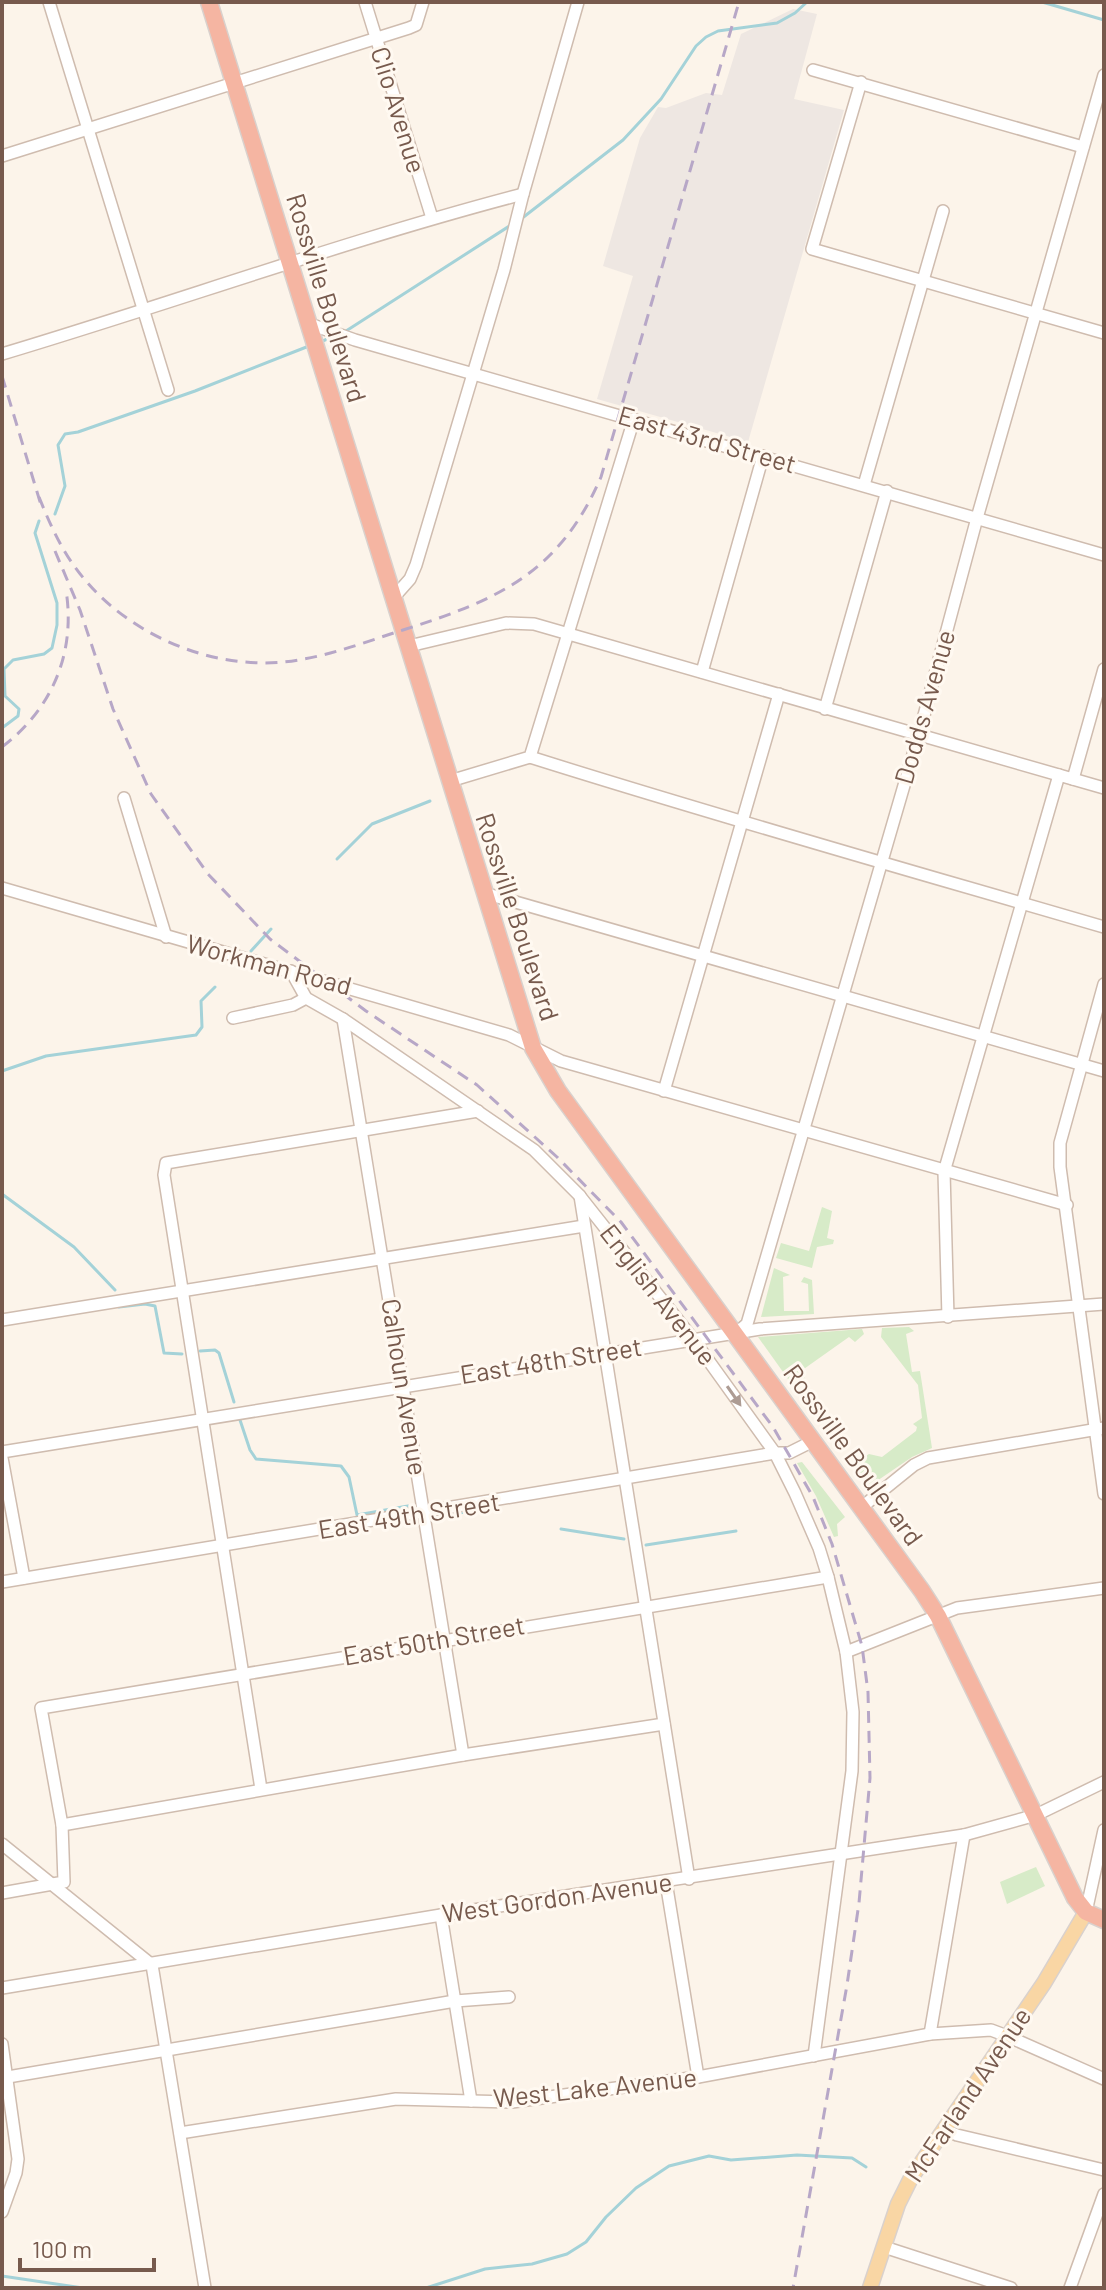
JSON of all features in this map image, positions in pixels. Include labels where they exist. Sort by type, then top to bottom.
[{"type":"highway","name":"Rossville Boulevard","points":[[209,2],[533,1048],[558,1091],[938,1616],[1075,1898],[1086,1912]]},
{"type":"highway","points":[[1086,1912],[1104,1920]]},
{"type":"main road","name":"McFarland Avenue","points":[[870,2288],[898,2204],[911,2178],[1059,1958],[1086,1912]]},
{"type":"street","points":[[49,2],[168,390]]},
{"type":"street","name":"Clio Avenue","points":[[365,2],[432,218]]},
{"type":"street","points":[[2,156],[416,25],[423,2]]},
{"type":"street","points":[[394,597],[410,579],[416,565],[504,270],[578,2]]},
{"type":"street","points":[[813,70],[1083,147]]},
{"type":"street","name":"Dodds Avenue","points":[[735,1334],[747,1324],[804,1132],[1083,147],[1099,109],[1104,75]]},
{"type":"street","points":[[861,82],[812,249],[1104,333]]},
{"type":"street","points":[[2,354],[432,218],[523,194]]},
{"type":"street","points":[[864,485],[943,211]]},
{"type":"street","name":"East 43rd Street","points":[[310,324],[355,340],[1104,555]]},
{"type":"street","points":[[530,757],[634,419]]},
{"type":"street","points":[[702,672],[763,456]]},
{"type":"street","points":[[825,709],[887,491]]},
{"type":"street","points":[[409,646],[486,627],[521,622],[1104,788]]},
{"type":"street","points":[[1073,779],[1104,669]]},
{"type":"street","points":[[664,1091],[779,694]]},
{"type":"street","points":[[450,781],[530,757],[672,802],[1104,927]]},
{"type":"street","points":[[948,1317],[944,1172],[1059,775]]},
{"type":"street","points":[[124,798],[166,937]]},
{"type":"street","name":"Workman Road","points":[[2,888],[509,1035],[561,1061],[1067,1205]]},
{"type":"street","points":[[484,893],[1104,1071]]},
{"type":"street","points":[[233,1018],[293,1005],[306,998],[291,971]]},
{"type":"street","points":[[1104,984],[1060,1143],[1060,1167],[1099,1429],[1104,1494]]},
{"type":"street","name":"English Avenue","points":[[306,998],[343,1019],[534,1150],[579,1195],[693,1339],[775,1453],[810,1525],[828,1577],[846,1652],[854,1739],[814,2056]]},
{"type":"street","name":"Calhoun Avenue","points":[[343,1019],[463,1755]]},
{"type":"street","points":[[261,1789],[164,1175],[166,1163],[478,1111]]},
{"type":"street","points":[[579,1195],[689,1879]]},
{"type":"street","points":[[2,1320],[584,1226]]},
{"type":"street","name":"East 48th Street","points":[[2,1455],[403,1385],[760,1329],[1104,1304]]},
{"type":"street","points":[[862,1507],[914,1465],[928,1458],[1099,1429]]},
{"type":"street","name":"East 49th Street","points":[[2,1582],[789,1453],[813,1441]]},
{"type":"street","points":[[2,1455],[24,1578]]},
{"type":"street","name":"East 50th Street","points":[[62,1825],[41,1708],[828,1577]]},
{"type":"street","points":[[846,1652],[957,1608],[1104,1588]]},
{"type":"street","points":[[2,1893],[64,1882],[62,1825],[463,1755],[664,1724]]},
{"type":"street","name":"West Gordon Avenue","points":[[2,1988],[441,1915],[964,1835],[1036,1815],[1104,1782]]},
{"type":"street","points":[[1086,1912],[1104,1830]]},
{"type":"street","points":[[930,2034],[964,1835]]},
{"type":"street","points":[[2,1844],[152,1965],[205,2288]]},
{"type":"street","points":[[666,1882],[698,2077]]},
{"type":"street","points":[[441,1915],[471,2101]]},
{"type":"street","points":[[5,2078],[455,2001],[509,1997]]},
{"type":"street","name":"West Lake Avenue","points":[[180,2133],[396,2099],[512,2102],[698,2077],[930,2034],[991,2030],[1104,2079]]},
{"type":"street","points":[[2,2044],[18,2159],[2,2212]]},
{"type":"street","points":[[943,2129],[1104,2170]]},
{"type":"street","points":[[1070,2288],[1104,2194]]},
{"type":"street","points":[[884,2247],[1011,2288]]},
{"type":"shaded area","points":[[793,9],[817,14],[794,99],[844,110],[748,442],[597,399],[633,276],[603,266],[640,138],[658,107],[666,108],[706,93],[722,95],[741,34]]},
{"type":"green space","points":[[822,1207],[832,1211],[827,1238],[834,1240],[833,1244],[817,1247],[812,1268],[776,1258],[781,1243],[809,1251]]},
{"type":"green space","points":[[774,1268],[790,1275],[783,1277],[784,1311],[809,1311],[808,1284],[801,1282],[804,1277],[812,1280],[814,1314],[761,1317]]},
{"type":"green space","points":[[909,1327],[914,1331],[906,1334],[912,1372],[920,1371],[932,1448],[912,1457],[868,1487],[854,1464],[869,1454],[882,1457],[916,1431],[917,1427],[913,1424],[922,1418],[918,1385],[881,1337],[882,1328]]},
{"type":"green space","points":[[862,1329],[864,1334],[855,1342],[849,1337],[801,1371],[805,1378],[793,1386],[758,1337]]},
{"type":"green space","points":[[802,1462],[845,1517],[837,1524],[838,1536],[834,1537],[797,1463]]},
{"type":"green space","points":[[1036,1867],[1045,1886],[1007,1904],[1000,1882]]},
{"type":"waterway","points":[[521,219],[623,140],[661,99],[696,46],[706,37],[718,31],[777,23],[807,2]]},
{"type":"waterway","points":[[1042,2],[1104,20]]},
{"type":"waterway","points":[[346,331],[511,225]]},
{"type":"waterway","points":[[320,342],[335,336]]},
{"type":"waterway","points":[[55,514],[65,486],[58,445],[65,434],[195,391],[309,346]]},
{"type":"waterway","points":[[2,728],[18,716],[19,709],[5,696],[4,669],[13,660],[44,654],[52,648],[57,625],[57,603],[35,533],[39,521]]},
{"type":"waterway","points":[[337,859],[372,824],[430,801]]},
{"type":"waterway","points":[[251,951],[271,929]]},
{"type":"waterway","points":[[2,1071],[46,1056],[196,1035],[202,1027],[201,1001],[215,987]]},
{"type":"waterway","points":[[2,1194],[74,1247],[115,1290]]},
{"type":"waterway","points":[[119,1307],[155,1306],[164,1353],[182,1354]]},
{"type":"waterway","points":[[200,1351],[215,1350],[219,1353],[234,1402]]},
{"type":"waterway","points":[[240,1420],[256,1459],[341,1466],[349,1477],[357,1515],[408,1506]]},
{"type":"waterway","points":[[433,1518],[486,1508]]},
{"type":"waterway","points":[[561,1529],[624,1539]]},
{"type":"waterway","points":[[646,1545],[736,1531]]},
{"type":"waterway","points":[[426,2288],[485,2269],[532,2264],[567,2254],[586,2242],[636,2188],[669,2166],[709,2156],[731,2160],[797,2155],[852,2158],[866,2167]]},
{"type":"waterway","points":[[2,2276],[83,2288]]},
{"type":"railway","points":[[39,497],[71,562],[107,602],[157,636],[214,657],[274,663],[329,653],[437,619],[496,594],[522,579],[566,538],[601,477],[739,2]]},
{"type":"railway","points":[[2,376],[41,505]]},
{"type":"railway","points":[[55,551],[80,610],[113,709],[151,794],[208,874],[270,939],[366,1011],[477,1085],[557,1157],[621,1222],[773,1427],[813,1497],[832,1544],[862,1646],[868,1692],[870,1778],[859,1903],[847,1985],[793,2288]]},
{"type":"railway","points":[[2,747],[34,715],[56,678],[67,636],[66,590]]}]
